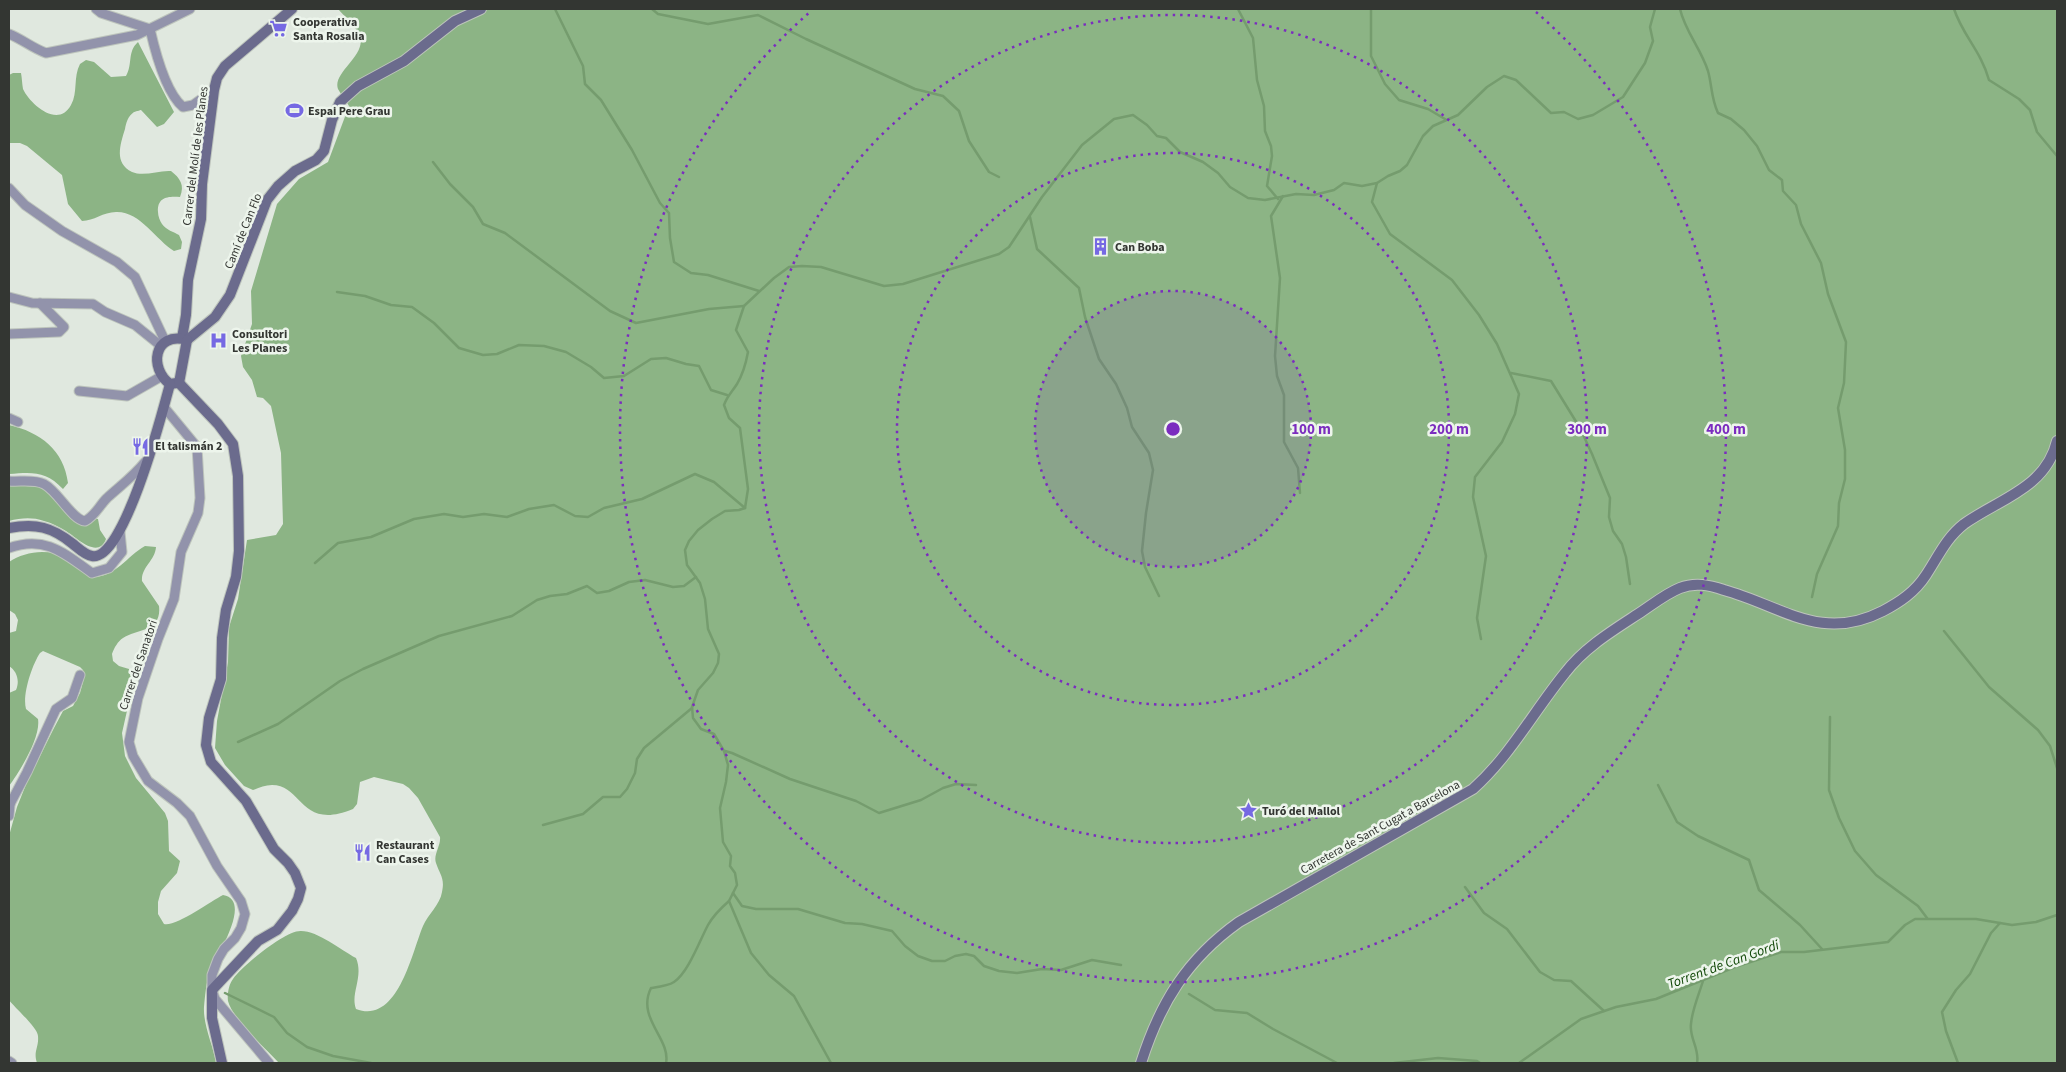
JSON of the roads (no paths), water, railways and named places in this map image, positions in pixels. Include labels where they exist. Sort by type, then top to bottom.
[{"type":"street","points":[[96,9],[150,29]]},
{"type":"street","points":[[9,34],[22,39],[36,50],[46,53],[137,35],[190,9]]},
{"type":"street","name":"Carrer del Molí de les Planes","points":[[9,528],[27,526],[50,529],[62,535],[82,551],[93,556],[100,556],[105,552],[120,532],[144,473],[164,407],[174,383],[185,339],[188,280],[201,219],[203,175],[217,78],[225,66],[292,9]]},
{"type":"street","name":"Camí de Can Flo","points":[[185,339],[215,317],[230,295],[267,200],[278,186],[295,171],[316,160],[324,151],[332,120],[340,102],[358,86],[404,61],[455,22],[481,9]]},
{"type":"street","points":[[150,29],[156,53],[171,89],[180,104],[188,107],[214,90]]},
{"type":"street","points":[[9,188],[25,204],[62,231],[117,262],[135,277],[163,343],[158,358],[162,376],[174,383],[218,424],[233,444],[238,476],[240,551],[236,577],[226,610],[221,679],[209,718],[206,746],[211,762],[246,801],[274,849],[288,862],[295,873],[301,888],[292,911],[277,930],[258,941],[212,990],[212,1018],[222,1063]]},
{"type":"street","points":[[9,297],[32,303],[93,304],[105,312],[135,325],[163,343]]},
{"type":"street","points":[[9,334],[59,332],[64,326],[40,303]]},
{"type":"street","points":[[163,343],[170,339],[185,339]]},
{"type":"street","points":[[79,391],[127,396],[162,376]]},
{"type":"street","name":"Carrer del Sanatori","points":[[164,407],[197,447],[200,498],[198,512],[182,552],[174,598],[138,698],[129,742],[133,756],[148,781],[177,803],[190,816],[217,866],[241,901],[245,914],[241,928],[218,959],[212,976],[212,990]]},
{"type":"street","points":[[9,418],[18,422]]},
{"type":"street","name":"Carretera de Sant Cugat a Barcelona","points":[[1141,1063],[1165,1002],[1184,972],[1205,948],[1239,922],[1474,789],[1492,771],[1571,666],[1589,648],[1624,623],[1667,594],[1681,587],[1697,584],[1737,593],[1818,624],[1845,623],[1861,620],[1881,612],[1915,590],[1930,570],[1940,551],[1958,529],[2022,490],[2037,477],[2048,465],[2057,441]]},
{"type":"street","points":[[9,481],[37,482],[46,485],[77,518],[85,521],[92,517],[107,498],[140,469],[149,457]]},
{"type":"street","points":[[9,548],[22,544],[43,544],[64,554],[92,573],[109,568],[122,552],[120,532]]},
{"type":"street","points":[[9,816],[9,806],[56,709],[72,698],[80,675]]},
{"type":"street","points":[[212,990],[215,1000],[269,1063]]},
{"type":"waterway","points":[[555,9],[583,66],[585,84],[601,100],[632,150],[660,203],[669,213],[670,238],[674,262],[691,273],[708,275],[759,291]]},
{"type":"waterway","points":[[652,9],[658,14],[708,24],[758,15],[915,89],[943,96],[959,111],[969,141],[989,172],[999,177]]},
{"type":"waterway","points":[[1238,9],[1253,38],[1257,80],[1264,106],[1265,131],[1271,146],[1272,156],[1267,186],[1278,199]]},
{"type":"waterway","points":[[1371,9],[1371,56],[1385,84],[1399,100],[1428,109],[1445,119]]},
{"type":"waterway","points":[[831,1063],[794,996],[769,975],[751,953],[729,901],[737,885],[735,873],[730,866],[731,856],[723,842],[720,808],[728,765],[724,751],[714,734],[701,729],[693,718],[692,707],[698,690],[713,673],[718,663],[719,654],[708,629],[705,599],[700,583],[687,565],[685,550],[689,541],[698,530],[712,519],[725,511],[745,508],[748,489],[740,428],[729,418],[724,405],[741,376],[748,352],[736,330],[744,306],[774,278],[789,267],[821,267],[884,286],[903,284],[999,254],[1009,247],[1042,197],[1082,145],[1114,119],[1133,115],[1147,125],[1157,136],[1166,138],[1180,152],[1203,162],[1218,173],[1230,187],[1248,198],[1265,200],[1296,194],[1314,195],[1334,190],[1344,183],[1362,186],[1377,183],[1400,171],[1407,165],[1423,136],[1433,126],[1458,115],[1487,87],[1504,76],[1516,80],[1551,113],[1564,112],[1578,119],[1593,115],[1623,97],[1645,63],[1653,41],[1650,27],[1655,9]]},
{"type":"waterway","points":[[1680,9],[1685,25],[1708,71],[1718,113],[1731,119],[1744,130],[1757,146],[1769,170],[1782,180],[1783,191],[1796,205],[1801,224],[1821,263],[1828,294],[1846,342],[1844,383],[1838,408],[1845,450],[1845,479],[1839,503],[1838,526],[1817,574],[1812,597]]},
{"type":"waterway","points":[[1954,9],[1986,70],[1989,80],[2019,99],[2030,110],[2037,132],[2057,156]]},
{"type":"waterway","points":[[433,162],[450,184],[473,207],[483,224],[505,233],[610,311],[636,323],[709,309],[744,306]]},
{"type":"waterway","points":[[1377,183],[1372,202],[1390,234],[1452,280],[1479,315],[1497,344],[1519,394],[1515,414],[1502,442],[1475,477],[1473,497],[1486,556],[1477,618],[1481,639]]},
{"type":"waterway","points":[[1283,196],[1271,216],[1280,278],[1275,356],[1277,376],[1284,395],[1284,442],[1298,468],[1300,493]]},
{"type":"waterway","points":[[1030,217],[1037,249],[1079,288],[1085,317],[1099,359],[1116,384],[1127,408],[1132,427],[1149,453],[1153,470],[1142,551],[1145,567],[1159,596]]},
{"type":"waterway","points":[[337,292],[365,296],[391,305],[412,307],[434,323],[459,348],[483,355],[497,354],[519,345],[544,346],[566,352],[591,367],[604,378],[624,376],[651,359],[666,358],[699,366],[711,390],[727,395]]},
{"type":"waterway","points":[[1511,373],[1551,381],[1580,428],[1610,498],[1609,517],[1613,531],[1622,544],[1630,584]]},
{"type":"waterway","points":[[315,563],[338,543],[371,537],[414,519],[444,514],[463,517],[484,514],[507,517],[529,509],[554,505],[575,516],[588,517],[604,508],[642,499],[695,474],[714,482],[745,508]]},
{"type":"waterway","points":[[238,742],[278,724],[340,681],[363,669],[439,636],[512,616],[537,600],[567,594],[587,586],[597,593],[609,591],[629,582],[645,580],[673,587],[684,586],[696,577]]},
{"type":"waterway","points":[[1944,631],[1989,687],[2038,730],[2050,746],[2057,768]]},
{"type":"waterway","points":[[543,825],[583,814],[603,797],[620,797],[627,789],[635,773],[637,759],[644,748],[692,708]]},
{"type":"waterway","points":[[1830,717],[1829,790],[1839,818],[1855,851],[1876,875],[1918,906],[1927,918]]},
{"type":"waterway","points":[[725,751],[790,779],[856,801],[879,813],[921,800],[943,788],[956,784],[976,785]]},
{"type":"waterway","points":[[1658,785],[1677,822],[1698,836],[1749,860],[1759,890],[1800,925],[1822,949]]},
{"type":"waterway","points":[[1465,887],[1484,913],[1507,929],[1540,972],[1554,980],[1571,981],[1604,1011]]},
{"type":"waterway","points":[[733,893],[742,906],[756,909],[798,909],[845,923],[862,924],[892,931],[905,946],[918,956],[932,961],[945,961],[955,956],[966,954],[974,956],[984,966],[999,971],[1017,973],[1042,969],[1061,970],[1092,960],[1121,965]]},
{"type":"waterway","points":[[666,1063],[664,1045],[650,1019],[648,999],[651,988],[669,984],[679,978],[689,964],[710,922],[717,912],[729,901]]},
{"type":"waterway","name":"Torrent de Can Gordi","points":[[1519,1063],[1581,1019],[1616,1007],[1656,999],[1735,967],[1781,952],[1804,952],[1888,942],[1905,925],[1915,919],[1976,919],[2012,925],[2036,922],[2057,915]]},
{"type":"waterway","points":[[1958,1063],[1946,1031],[1942,1012],[1956,990],[1970,974],[1991,933],[2000,923]]},
{"type":"waterway","points":[[1697,1063],[1698,1058],[1691,1024],[1703,981]]},
{"type":"waterway","points":[[225,993],[274,1017],[287,1033],[307,1047],[333,1056],[371,1063]]},
{"type":"waterway","points":[[1189,994],[1215,1010],[1247,1013],[1337,1063]]},
{"type":"waterway","points":[[1394,1063],[1438,1058],[1477,1061],[1480,1063]]},
{"type":"place","name":"Cooperativa Santa Rosalia","points":[[279,29]]},
{"type":"place","name":"Espai Pere Grau","points":[[294,111]]},
{"type":"place","name":"Can Boba","points":[[1101,247]]},
{"type":"place","name":"Consultori Les Planes","points":[[218,341]]},
{"type":"place","name":"El talismán 2","points":[[141,446]]},
{"type":"place","name":"Turó del Mallol","points":[[1248,811]]},
{"type":"place","name":"Restaurant Can Cases","points":[[362,852]]}]
